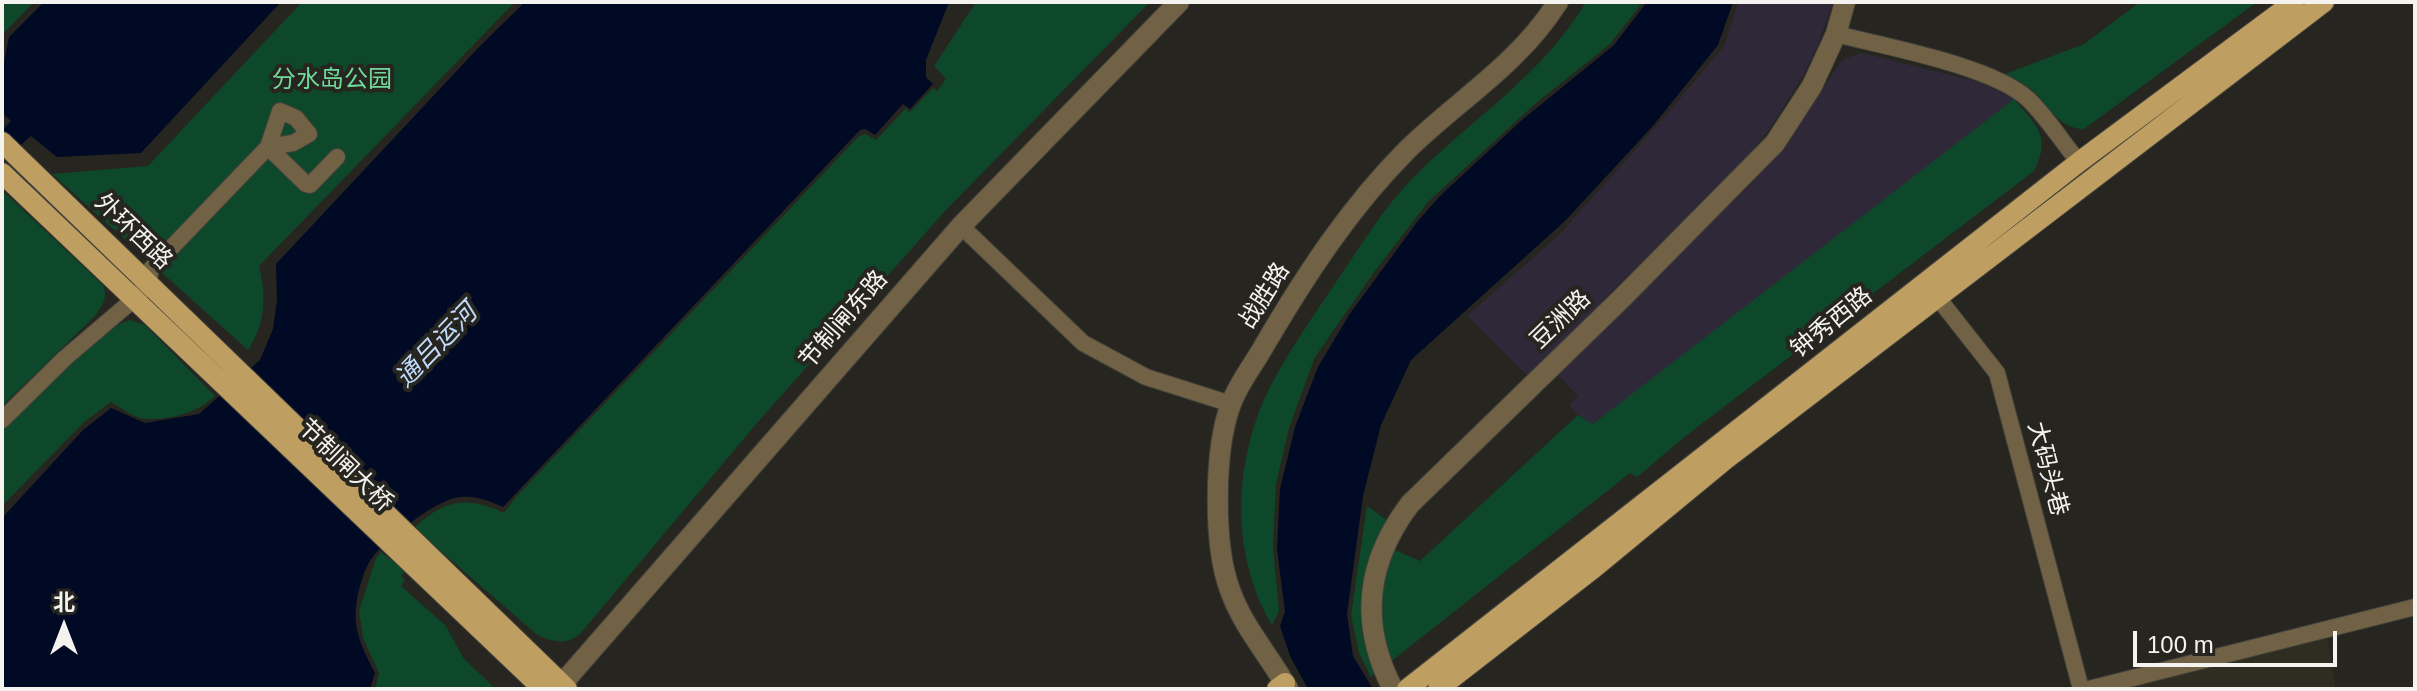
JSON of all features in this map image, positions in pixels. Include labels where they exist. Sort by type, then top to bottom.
[{"type":"main road","name":"钟秀西路","points":[[1931,289],[2079,162],[2294,2]]},
{"type":"main road","name":"钟秀西路","points":[[1438,689],[1589,559],[1931,289],[2324,2]]},
{"type":"main road","name":"外环西路","points":[[2,142],[206,340]]},
{"type":"main road","name":"外环西路","points":[[5,176],[188,353]]},
{"type":"main road","name":"节制闸大桥","points":[[206,340],[471,611]]},
{"type":"main road","name":"节制闸大桥","points":[[188,353],[471,611]]},
{"type":"main road","name":"钟秀西路","points":[[1407,689],[1589,559]]},
{"type":"main road","points":[[471,611],[557,687]]},
{"type":"street","name":"节制闸东路","points":[[557,687],[961,226],[1179,2]]},
{"type":"street","name":"战胜路","points":[[1283,687],[1247,627],[1229,588],[1220,545],[1217,498],[1221,450],[1231,404],[1285,311],[1372,186],[1409,148],[1504,68],[1558,2]]},
{"type":"street","name":"豆洲路","points":[[1393,689],[1381,666],[1373,636],[1371,609],[1381,551],[1394,525],[1410,504],[1622,298],[1775,143],[1812,86],[1836,34],[1845,2]]},
{"type":"street","points":[[1836,34],[1983,74],[2008,84],[2029,100],[2079,162]]},
{"type":"street","points":[[2,420],[65,358],[133,300],[148,284],[151,269],[268,147],[310,185],[337,157]]},
{"type":"street","points":[[961,226],[1083,343],[1146,377],[1231,404]]},
{"type":"street","name":"大码头巷","points":[[1931,289],[1997,373],[2081,689]]},
{"type":"street","points":[[2089,689],[2415,607]]},
{"type":"shaded area","points":[[1738,2],[1833,2],[1803,76],[1753,150],[1528,376],[1467,316],[1560,234],[1668,113],[1725,45]]},
{"type":"shaded area","points":[[1862,53],[1978,82],[2014,99],[1803,267],[1593,424],[1578,415],[1569,405],[1578,396],[1554,371],[1753,182],[1795,131],[1837,67],[1844,59]]},
{"type":"shaded area","points":[[2326,631],[2336,689],[2096,689]]},
{"type":"green space","points":[[2,2],[34,2],[2,35]]},
{"type":"green space","name":"分水岛公园","points":[[302,2],[515,2],[259,266],[263,309],[258,330],[248,350],[52,174],[148,166]]},
{"type":"green space","points":[[976,2],[1150,2],[945,211],[757,423],[580,634],[558,641],[535,633],[414,528],[435,511],[456,503],[478,504],[504,513],[858,137],[865,134],[876,140],[905,109],[910,112],[933,88],[937,91],[946,79],[934,66]]},
{"type":"green space","points":[[1586,2],[1643,2],[1610,44],[1535,104],[1429,201],[1315,357],[1289,428],[1276,484],[1273,547],[1279,611],[1272,625],[1258,598],[1249,569],[1241,507],[1249,445],[1270,387],[1284,361],[1391,203],[1436,156],[1548,53]]},
{"type":"green space","points":[[2140,2],[2257,2],[2084,129],[2061,121],[2030,88],[2005,74],[2084,44]]},
{"type":"green space","points":[[2014,99],[2039,132],[2042,149],[2034,171],[1687,435],[1637,477],[1630,473],[1389,663],[1379,624],[1384,572],[1393,549],[1420,561],[1578,415],[1593,424]]},
{"type":"green space","points":[[5,193],[103,285],[105,297],[96,315],[2,406],[2,196]]},
{"type":"green space","points":[[130,320],[145,325],[215,396],[193,411],[156,419],[138,417],[111,402],[84,422],[2,506],[2,431],[81,352]]},
{"type":"green space","points":[[1367,506],[1388,521],[1368,579],[1362,614],[1362,633],[1375,673],[1371,677],[1359,653],[1351,615]]},
{"type":"green space","points":[[381,552],[405,571],[401,576],[405,580],[401,586],[446,626],[464,659],[496,689],[375,689],[379,673],[363,638],[359,611],[376,558]]},
{"type":"water","points":[[44,2],[281,2],[141,153],[57,157],[31,136],[2,162],[2,130],[11,121],[2,113],[2,72],[9,37]]},
{"type":"water","name":"通吕运河","points":[[525,2],[949,2],[926,60],[926,77],[933,84],[910,109],[903,104],[875,135],[865,129],[860,130],[503,507],[473,497],[446,501],[412,522],[374,555],[362,580],[356,617],[361,642],[375,673],[370,689],[2,689],[2,518],[83,430],[111,408],[145,423],[199,414],[260,360],[273,329],[277,300],[276,264]]},
{"type":"water","points":[[1647,2],[1733,2],[1718,45],[1652,127],[1565,221],[1411,360],[1381,425],[1363,496],[1347,614],[1353,656],[1373,689],[1308,689],[1290,656],[1280,626],[1285,611],[1277,549],[1280,489],[1295,427],[1318,367],[1349,315],[1417,222],[1441,195],[1522,120],[1614,45]]}]
